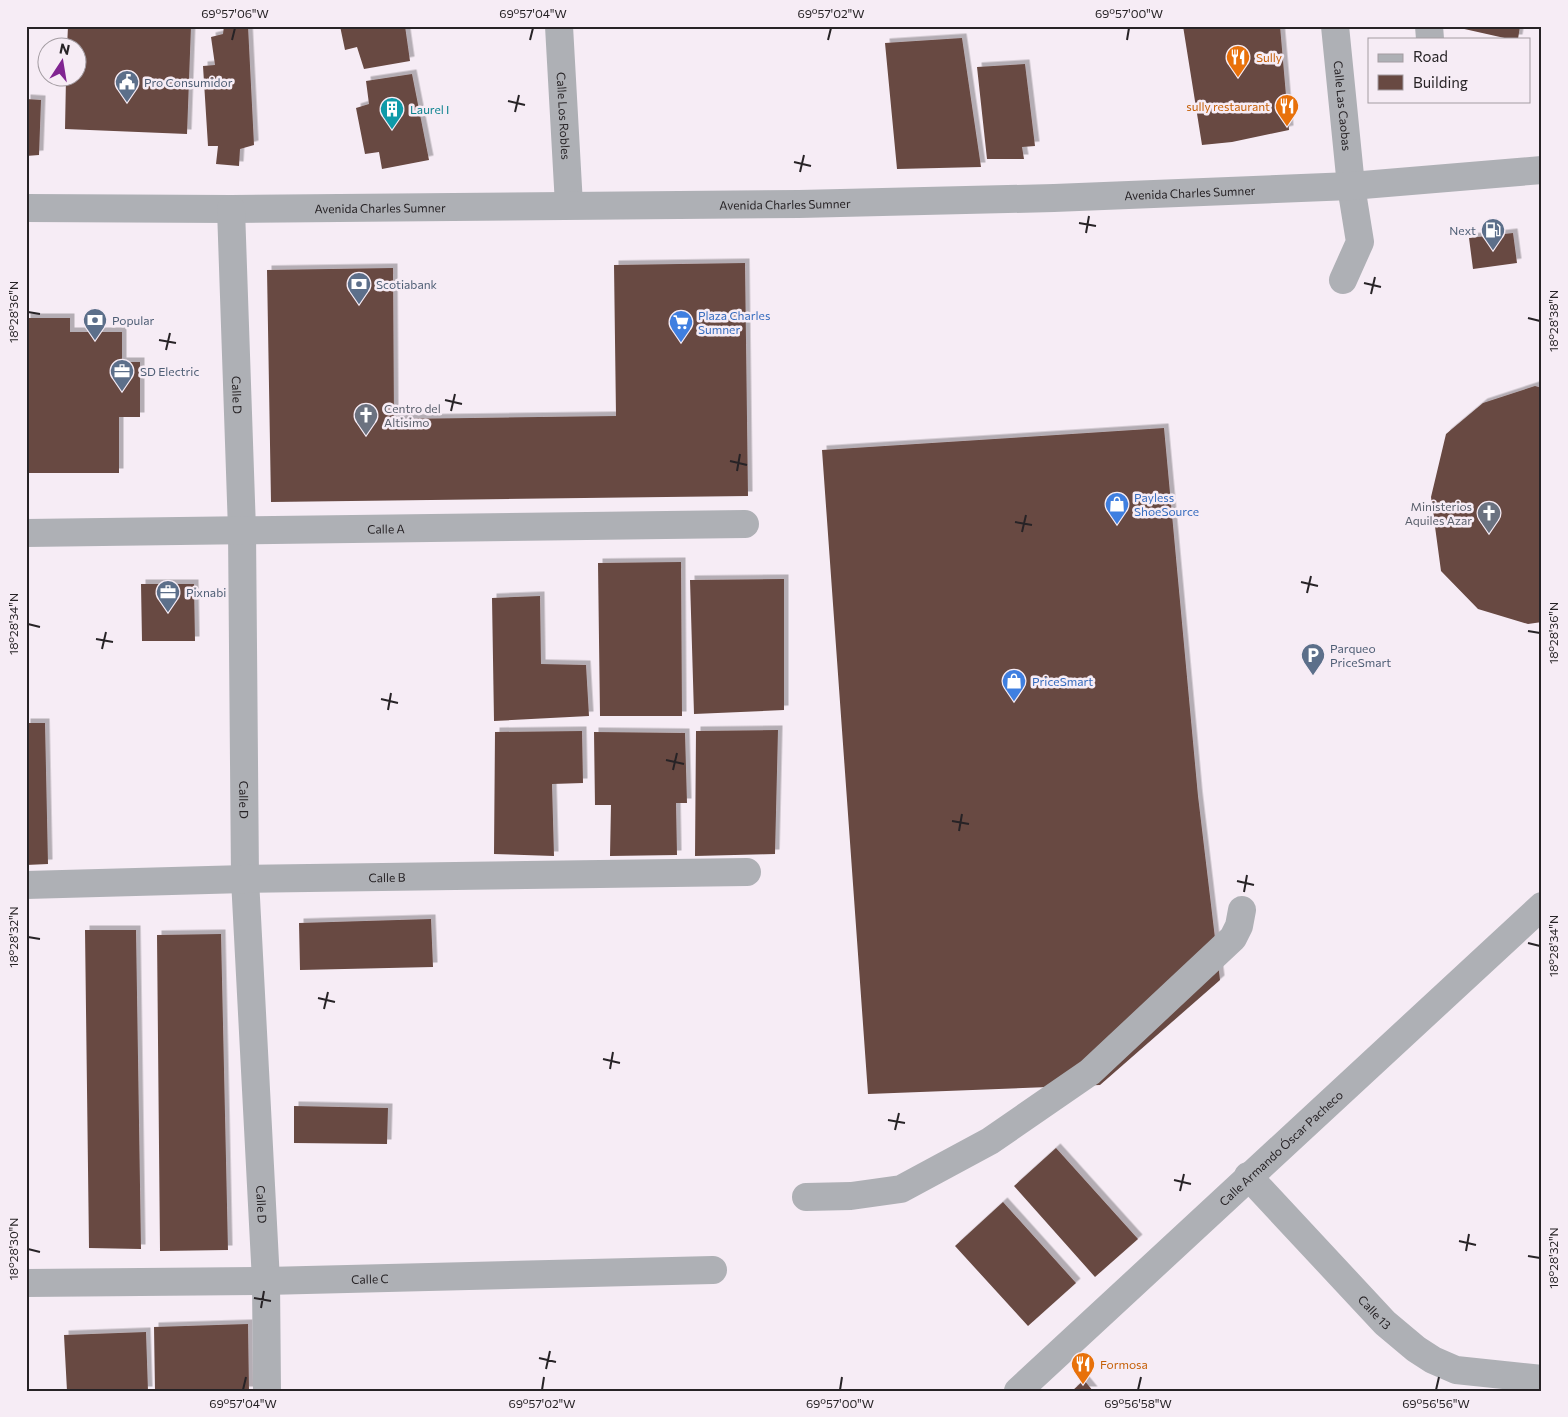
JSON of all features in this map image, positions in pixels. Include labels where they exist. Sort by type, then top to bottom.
[{"type":"street","name":"Calle Los Robles","points":[[559,26],[569,204]]},
{"type":"street","name":"Calle Las Caobas","points":[[1335,26],[1351,186],[1360,242],[1343,280]]},
{"type":"street","name":"Avenida Charles Sumner","points":[[26,208],[231,209],[569,204],[799,204],[1054,198],[1351,186],[1542,170]]},
{"type":"street","name":"Calle D","points":[[231,209],[242,530],[244,879],[266,1282],[267,1391]]},
{"type":"street","name":"Calle A","points":[[26,533],[745,524]]},
{"type":"street","name":"Calle B","points":[[26,885],[244,879],[747,872]]},
{"type":"street","name":"Calle Armando Óscar Pacheco","points":[[1018,1391],[1248,1176],[1542,906]]},
{"type":"street","points":[[806,1197],[851,1196],[901,1189],[990,1141],[1090,1072],[1232,938],[1239,926],[1242,910]]},
{"type":"street","name":"Calle 13","points":[[1248,1176],[1385,1323],[1416,1349],[1442,1365],[1456,1370],[1542,1379]]},
{"type":"street","name":"Calle C","points":[[26,1283],[266,1282],[713,1270]]},
{"type":"building","name":"Pro Consumidor","points":[[68,26],[191,26],[187,134],[65,129],[66,88],[88,88],[88,38],[67,38]]},
{"type":"building","points":[[224,26],[248,26],[254,145],[240,149],[239,166],[216,164],[218,146],[208,146],[203,66],[215,65],[211,37],[223,34]]},
{"type":"building","points":[[340,26],[405,26],[410,61],[364,69],[357,47],[345,50]]},
{"type":"building","name":"Sully","points":[[1183,26],[1280,26],[1289,130],[1232,142],[1202,145]]},
{"type":"building","points":[[1451,26],[1520,26],[1518,38],[1505,38]]},
{"type":"building","points":[[962,38],[981,167],[897,169],[885,43]]},
{"type":"building","points":[[1025,64],[1035,146],[1022,147],[1024,159],[987,159],[977,67]]},
{"type":"building","name":"Laurel I","points":[[412,74],[429,160],[382,169],[379,152],[365,154],[356,108],[369,104],[366,81]]},
{"type":"building","points":[[26,99],[41,100],[39,155],[26,156]]},
{"type":"building","name":"Next","points":[[1513,233],[1517,263],[1473,269],[1469,238]]},
{"type":"building","name":"Plaza Charles Sumner","points":[[745,263],[748,496],[271,502],[267,270],[393,268],[394,419],[616,416],[614,265]]},
{"type":"building","points":[[26,318],[70,318],[70,332],[122,332],[122,362],[140,362],[140,417],[119,417],[119,473],[26,473]]},
{"type":"building","name":"Ministerios Aquiles Azar","points":[[1535,386],[1542,388],[1542,622],[1528,624],[1478,609],[1441,571],[1431,497],[1446,434],[1483,403]]},
{"type":"building","name":"PriceSmart","points":[[1164,428],[1198,796],[1220,980],[1100,1085],[868,1094],[822,450]]},
{"type":"building","points":[[681,562],[682,716],[600,716],[598,563]]},
{"type":"building","points":[[784,579],[784,710],[694,714],[690,580]]},
{"type":"building","name":"Pixnabi","points":[[141,584],[194,584],[195,641],[142,641]]},
{"type":"building","points":[[540,596],[541,664],[586,665],[589,716],[494,721],[492,598]]},
{"type":"building","points":[[26,723],[45,723],[48,864],[26,865]]},
{"type":"building","points":[[778,730],[775,854],[695,856],[696,731]]},
{"type":"building","points":[[582,731],[583,783],[552,784],[554,856],[494,854],[495,732]]},
{"type":"building","points":[[594,732],[685,733],[687,803],[676,803],[677,855],[610,856],[611,805],[595,805]]},
{"type":"building","points":[[431,919],[433,967],[300,970],[299,923]]},
{"type":"building","points":[[85,930],[136,930],[141,1249],[89,1248]]},
{"type":"building","points":[[221,934],[228,1250],[160,1251],[157,935]]},
{"type":"building","points":[[294,1106],[388,1108],[387,1144],[294,1143]]},
{"type":"building","points":[[1056,1148],[1138,1239],[1095,1277],[1014,1186]]},
{"type":"building","points":[[1003,1202],[1076,1283],[1028,1326],[955,1246]]},
{"type":"building","points":[[248,1324],[249,1391],[155,1391],[154,1327]]},
{"type":"building","points":[[146,1332],[148,1391],[67,1391],[64,1335]]},
{"type":"building","name":"Formosa","points":[[1084,1380],[1093,1391],[1072,1391]]},
{"type":"place","name":"Sully","points":[[1238,78]]},
{"type":"place","name":"Pro Consumidor","points":[[127,103]]},
{"type":"place","name":"sully restaurant","points":[[1287,127]]},
{"type":"place","name":"Laurel I","points":[[392,130]]},
{"type":"place","name":"Next","points":[[1493,251]]},
{"type":"place","name":"Scotiabank","points":[[359,305]]},
{"type":"place","name":"Popular","points":[[95,341]]},
{"type":"place","name":"Plaza Charles Sumner","points":[[681,343]]},
{"type":"place","name":"SD Electric","points":[[122,392]]},
{"type":"place","name":"Centro del Altisimo","points":[[366,436]]},
{"type":"place","name":"Payless ShoeSource","points":[[1117,525]]},
{"type":"place","name":"Ministerios Aquiles Azar","points":[[1489,534]]},
{"type":"place","name":"Pixnabi","points":[[168,613]]},
{"type":"place","name":"Parqueo PriceSmart","points":[[1313,676]]},
{"type":"place","name":"PriceSmart","points":[[1014,702]]},
{"type":"place","name":"Formosa","points":[[1083,1385]]}]
